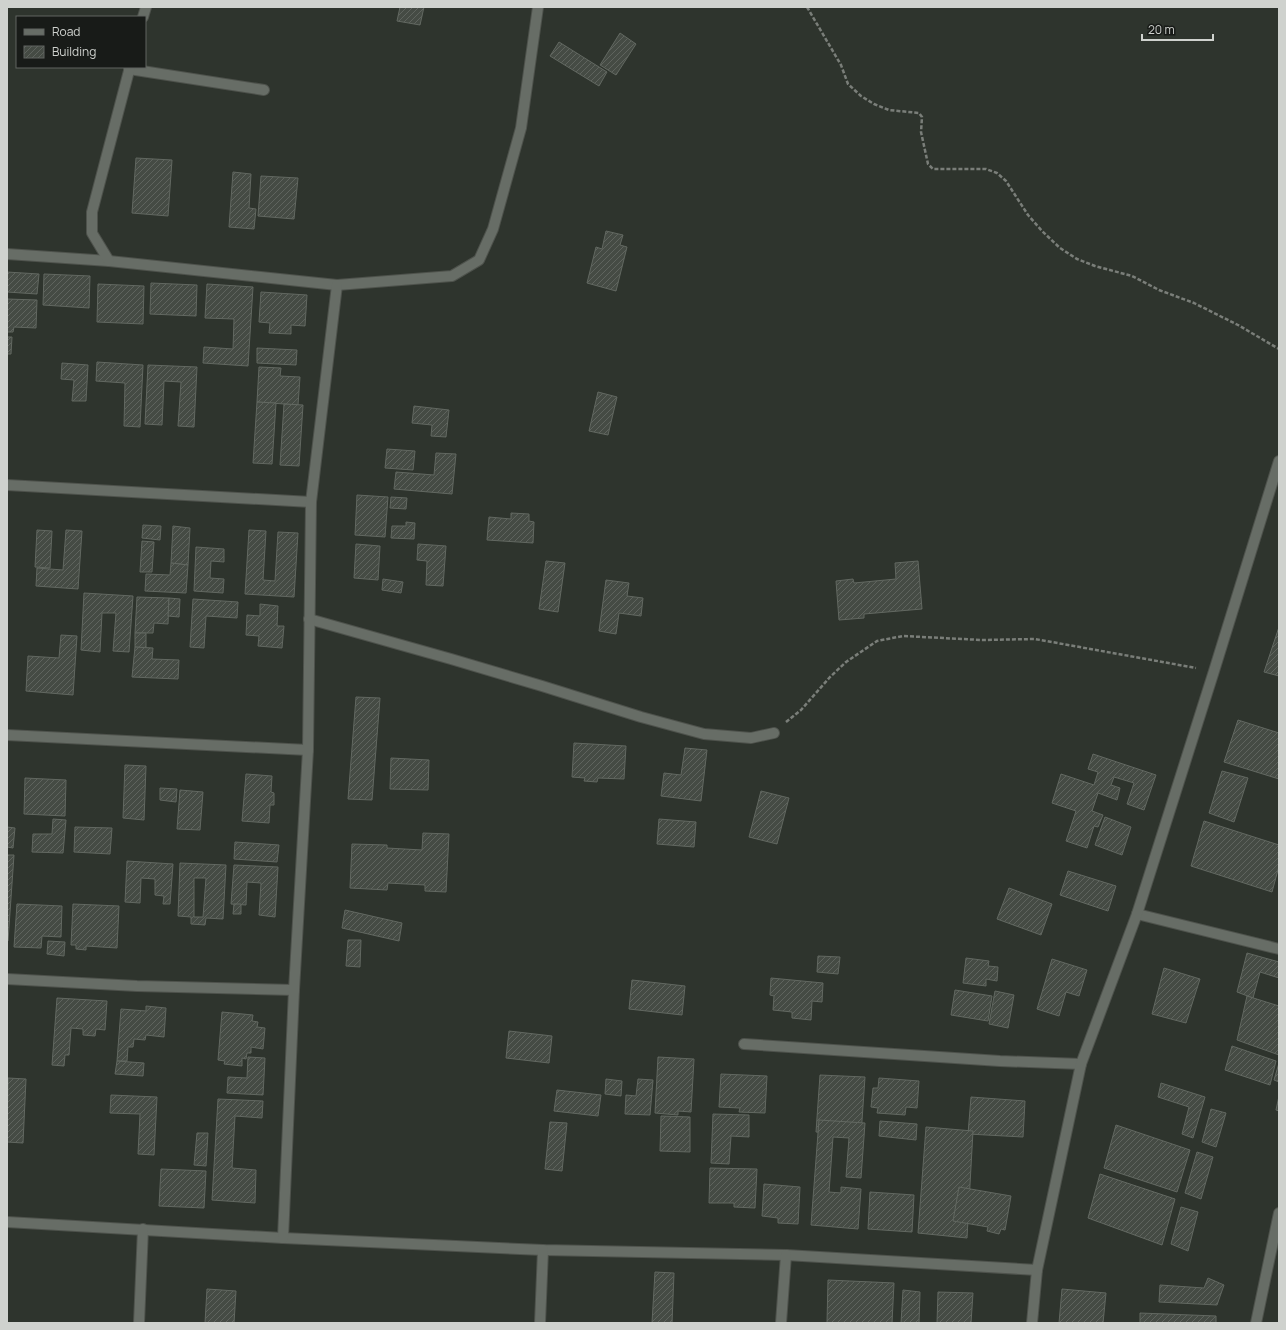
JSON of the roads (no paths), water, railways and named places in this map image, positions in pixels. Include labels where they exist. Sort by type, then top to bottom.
[{"type":"street","points":[[7,254],[109,261],[337,285],[452,276],[479,260],[493,229],[521,128],[538,7]]},
{"type":"street","points":[[109,261],[92,233],[92,212],[130,68],[264,90]]},
{"type":"street","points":[[283,1238],[294,990],[308,750],[311,502],[337,285]]},
{"type":"street","points":[[1032,1323],[1037,1270],[1081,1064],[1137,914],[1279,461]]},
{"type":"street","points":[[7,485],[311,502]]},
{"type":"street","points":[[309,619],[459,661],[641,717],[704,734],[751,738],[774,733]]},
{"type":"street","points":[[7,735],[308,750]]},
{"type":"street","points":[[1137,914],[1279,949]]},
{"type":"street","points":[[7,979],[137,986],[294,990]]},
{"type":"street","points":[[744,1044],[1000,1061],[1081,1064]]},
{"type":"street","points":[[1256,1323],[1267,1264],[1279,1213]]},
{"type":"street","points":[[7,1222],[283,1238],[543,1250],[786,1255],[1037,1270]]},
{"type":"street","points":[[139,1323],[143,1229]]},
{"type":"street","points":[[540,1323],[543,1250]]},
{"type":"street","points":[[781,1323],[786,1255]]}]
